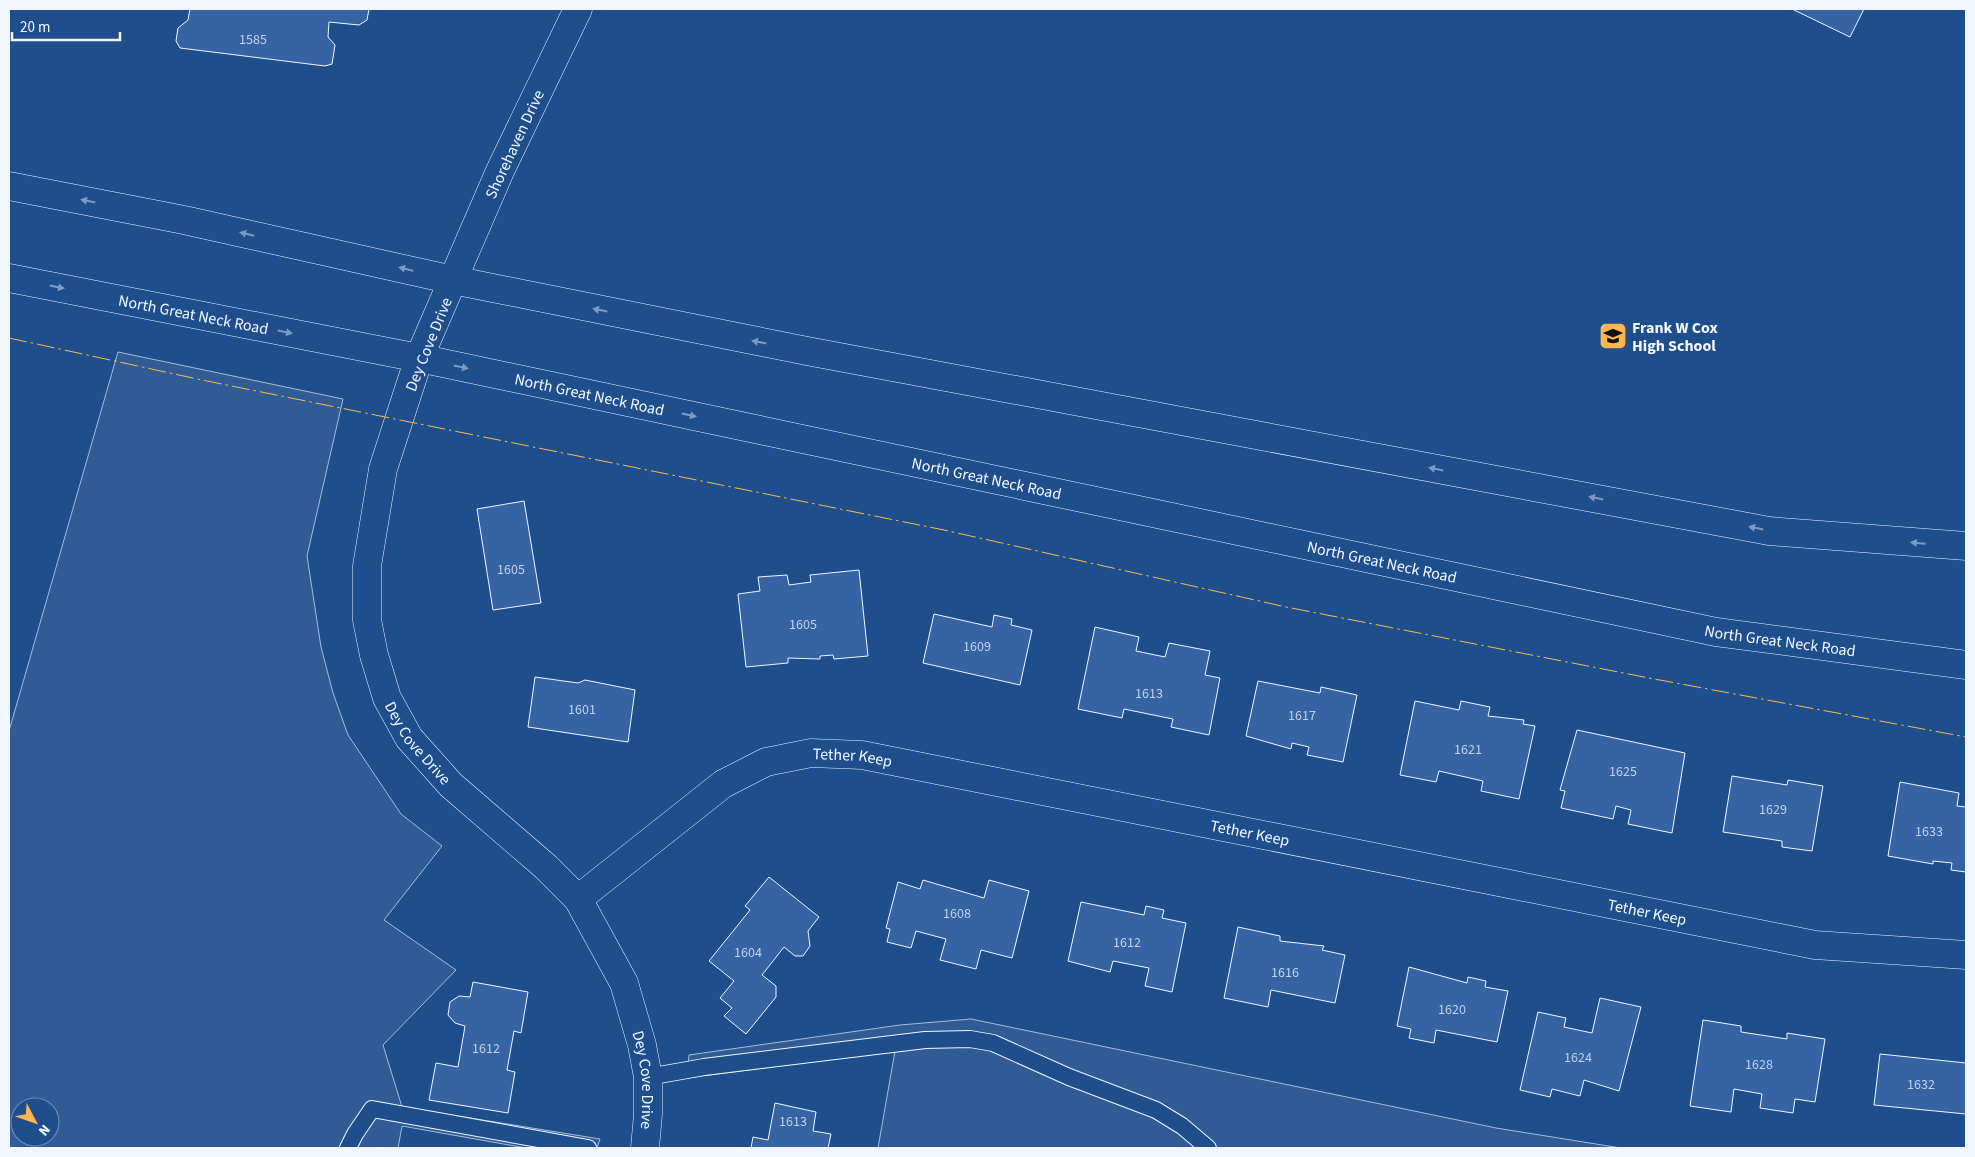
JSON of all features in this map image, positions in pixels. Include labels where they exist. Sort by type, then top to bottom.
[{"type":"main road","name":"Shorehaven Drive","points":[[454,280],[500,171],[578,9]]},
{"type":"main road","points":[[9,186],[184,220],[454,280],[807,352],[1769,531],[1966,546]]},
{"type":"main road","name":"North Great Neck Road","points":[[9,278],[420,358],[1716,632],[1966,664]]},
{"type":"main road","name":"Dey Cove Drive","points":[[454,280],[420,358],[383,468],[367,566],[367,620],[374,655],[387,698],[409,738],[451,785],[546,867],[578,899],[624,983],[642,1045],[648,1077],[648,1114],[645,1148]]},
{"type":"main road","name":"Tether Keep","points":[[578,899],[723,784],[766,762],[811,753],[854,755],[1815,945],[1966,955]]},
{"type":"lane","points":[[648,1077],[704,1067],[916,1041],[970,1039],[993,1043],[1069,1077],[1156,1110],[1182,1126],[1208,1148]]},
{"type":"lane","points":[[348,1148],[354,1134],[372,1109],[588,1148]]},
{"type":"shaded area","points":[[118,352],[343,399],[307,556],[321,647],[333,693],[348,735],[401,814],[442,846],[384,920],[456,970],[383,1045],[402,1107],[600,1139],[597,1148],[526,1148],[402,1126],[398,1148],[9,1148],[9,731]]},
{"type":"shaded area","points":[[971,1019],[1496,1128],[1621,1148],[878,1148],[895,1051],[687,1078],[689,1055],[900,1025]]},
{"type":"building","points":[[190,9],[369,9],[367,20],[359,25],[329,22],[328,37],[335,45],[332,64],[325,66],[180,48],[176,41],[178,28],[188,20]]},
{"type":"building","points":[[1792,9],[1864,9],[1850,37]]},
{"type":"building","points":[[524,501],[541,603],[493,610],[477,509]]},
{"type":"building","points":[[859,570],[868,656],[834,659],[833,655],[820,656],[820,659],[788,658],[788,663],[746,667],[738,594],[760,591],[758,577],[787,575],[789,585],[811,582],[810,575]]},
{"type":"building","points":[[934,614],[992,627],[994,615],[1012,619],[1011,625],[1032,630],[1020,685],[923,663]]},
{"type":"building","points":[[1095,627],[1139,637],[1136,651],[1165,657],[1169,643],[1210,651],[1205,675],[1220,678],[1209,735],[1171,727],[1173,719],[1124,709],[1122,718],[1078,709]]},
{"type":"building","points":[[535,677],[578,683],[585,680],[635,690],[628,742],[528,727]]},
{"type":"building","points":[[1258,681],[1320,693],[1321,687],[1357,695],[1343,762],[1307,755],[1309,747],[1292,743],[1291,749],[1246,736]]},
{"type":"building","points":[[1415,701],[1459,710],[1461,701],[1490,707],[1488,716],[1524,720],[1523,724],[1535,726],[1519,799],[1481,791],[1483,781],[1439,771],[1436,782],[1400,775]]},
{"type":"building","points":[[1577,730],[1685,753],[1672,833],[1628,824],[1631,810],[1616,806],[1613,819],[1561,808],[1565,791],[1560,790]]},
{"type":"building","points":[[1732,776],[1787,785],[1788,780],[1823,786],[1812,851],[1782,847],[1782,841],[1723,832]]},
{"type":"building","points":[[1900,782],[1959,793],[1957,806],[1966,807],[1966,872],[1951,870],[1952,863],[1933,861],[1933,864],[1888,856]]},
{"type":"building","points":[[769,877],[819,917],[808,931],[810,946],[803,956],[795,956],[784,947],[762,975],[776,986],[776,997],[746,1034],[724,1016],[732,1008],[720,998],[734,981],[709,961],[750,910],[745,906]]},
{"type":"building","points":[[923,880],[984,898],[989,880],[1029,891],[1012,958],[981,950],[976,969],[940,960],[946,939],[916,931],[911,948],[887,942],[890,929],[886,928],[898,882],[920,889]]},
{"type":"building","points":[[1081,902],[1144,915],[1146,906],[1164,910],[1162,918],[1186,923],[1172,992],[1145,986],[1149,968],[1113,961],[1110,972],[1068,961]]},
{"type":"building","points":[[1238,927],[1280,936],[1280,941],[1324,946],[1322,950],[1345,955],[1335,1003],[1271,990],[1268,1007],[1224,998]]},
{"type":"building","points":[[1409,967],[1467,983],[1468,977],[1486,981],[1485,987],[1508,991],[1497,1042],[1436,1030],[1434,1043],[1409,1038],[1411,1029],[1397,1026]]},
{"type":"building","points":[[473,982],[528,992],[521,1033],[514,1031],[507,1070],[515,1072],[508,1113],[429,1100],[436,1063],[458,1067],[465,1026],[455,1023],[448,1015],[450,1002],[459,996],[470,997]]},
{"type":"building","points":[[1600,998],[1641,1007],[1619,1091],[1584,1080],[1580,1096],[1552,1089],[1550,1097],[1520,1090],[1538,1012],[1566,1018],[1564,1027],[1592,1033]]},
{"type":"building","points":[[1703,1020],[1741,1026],[1741,1032],[1787,1039],[1787,1033],[1825,1039],[1815,1102],[1795,1099],[1793,1113],[1760,1108],[1762,1094],[1734,1089],[1731,1112],[1690,1106]]},
{"type":"building","points":[[1880,1054],[1966,1063],[1966,1114],[1874,1105]]},
{"type":"building","points":[[775,1103],[816,1112],[813,1131],[831,1134],[828,1148],[751,1148],[753,1137],[768,1140]]},
{"type":"power","points":[[9,338],[202,380],[944,530],[1286,607],[1649,678],[1966,737]]},
{"type":"place","name":"Frank W Cox High School","points":[[1613,336]]}]
